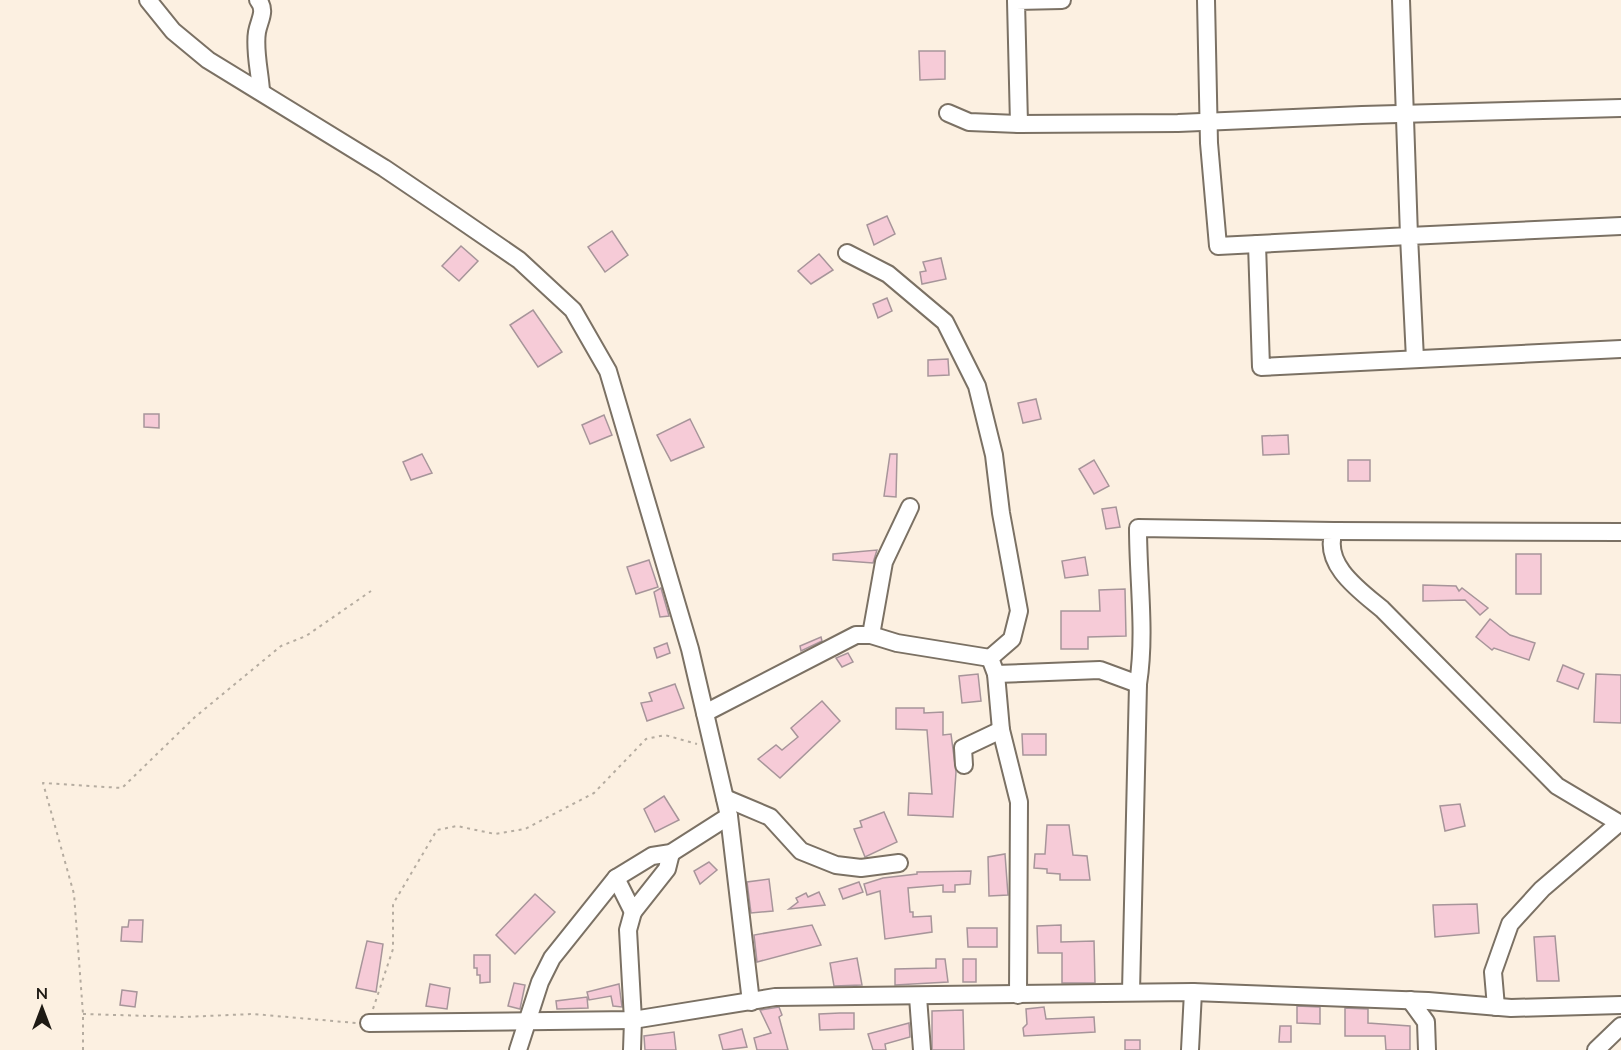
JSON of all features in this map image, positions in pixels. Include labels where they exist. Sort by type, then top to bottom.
[{"type":"street","points":[[148,0],[173,31],[208,60],[384,168],[519,260],[573,310],[608,371],[690,649],[729,816],[751,1002]]},
{"type":"street","points":[[258,0],[262,5],[262,16],[256,34],[261,92]]},
{"type":"street","points":[[1019,124],[1016,1],[1062,0]]},
{"type":"street","points":[[1206,0],[1209,122],[1218,246],[1621,226]]},
{"type":"street","points":[[1401,0],[1415,359]]},
{"type":"street","points":[[948,113],[969,122],[1019,124],[1209,122],[1621,108]]},
{"type":"street","points":[[1257,244],[1261,367],[1621,349]]},
{"type":"street","points":[[846,253],[888,274],[945,322],[977,386],[994,455],[1001,513],[1019,612],[1012,639],[993,666],[1001,730],[1019,802],[1018,995]]},
{"type":"street","points":[[872,635],[884,562],[910,507]]},
{"type":"street","points":[[1131,992],[1138,684],[1143,649],[1139,602],[1138,528],[1621,532]]},
{"type":"street","points":[[1334,531],[1330,542],[1333,559],[1356,588],[1382,609],[1557,786],[1620,822],[1542,889],[1510,924],[1493,972],[1496,1007]]},
{"type":"street","points":[[705,713],[856,635],[872,635],[993,666],[1100,670],[1138,684]]},
{"type":"street","points":[[964,765],[963,748],[1001,730]]},
{"type":"street","points":[[725,798],[770,817],[801,851],[836,865],[861,868],[899,863]]},
{"type":"street","points":[[518,1050],[552,958],[616,878],[652,856],[671,853],[729,816]]},
{"type":"street","points":[[632,1050],[633,1020],[628,930],[633,912],[667,869],[671,853]]},
{"type":"street","points":[[616,878],[633,912]]},
{"type":"street","points":[[1190,1050],[1193,992]]},
{"type":"street","points":[[369,1023],[633,1020],[775,997],[1193,992],[1410,1000],[1496,1007],[1605,1008],[1621,1005]]},
{"type":"street","points":[[918,997],[922,1050]]},
{"type":"street","points":[[1410,1000],[1426,1022],[1427,1050]]},
{"type":"street","points":[[1596,1050],[1617,1036]]},
{"type":"path","points":[[83,1050],[83,1014],[74,894],[43,783],[122,788],[195,717],[282,646],[306,636],[371,591]]},
{"type":"path","points":[[83,1014],[183,1017],[253,1014],[369,1023],[393,949],[393,904],[437,830],[457,826],[495,834],[525,829],[594,793],[646,739],[665,735],[713,748]]},
{"type":"building","points":[[919,51],[945,51],[945,79],[920,80]]},
{"type":"building","points":[[887,216],[895,234],[874,245],[867,225]]},
{"type":"building","points":[[612,231],[628,255],[605,272],[588,247]]},
{"type":"building","points":[[461,246],[478,261],[459,281],[442,266]]},
{"type":"building","points":[[819,254],[833,270],[811,284],[798,271]]},
{"type":"building","points":[[941,258],[946,279],[922,284],[920,272],[926,271],[923,262]]},
{"type":"building","points":[[887,298],[892,311],[878,318],[873,304]]},
{"type":"building","points":[[533,310],[562,352],[538,367],[510,325]]},
{"type":"building","points":[[948,359],[949,375],[928,376],[928,360]]},
{"type":"building","points":[[1036,399],[1041,419],[1023,423],[1018,403]]},
{"type":"building","points":[[144,414],[159,414],[159,428],[144,427]]},
{"type":"building","points":[[604,415],[612,435],[590,444],[582,425]]},
{"type":"building","points":[[690,419],[704,447],[671,461],[657,435]]},
{"type":"building","points":[[1288,435],[1289,454],[1263,455],[1262,436]]},
{"type":"building","points":[[422,454],[432,473],[411,480],[403,462]]},
{"type":"building","points":[[890,454],[897,454],[896,497],[884,496]]},
{"type":"building","points":[[1094,460],[1109,486],[1094,494],[1079,469]]},
{"type":"building","points":[[1348,460],[1370,460],[1370,481],[1348,481]]},
{"type":"building","points":[[1116,507],[1120,527],[1106,529],[1102,509]]},
{"type":"building","points":[[877,550],[873,563],[833,560],[833,554]]},
{"type":"building","points":[[1516,554],[1541,554],[1541,594],[1516,594]]},
{"type":"building","points":[[1085,557],[1088,575],[1065,578],[1062,561]]},
{"type":"building","points":[[649,560],[658,587],[636,594],[627,567]]},
{"type":"building","points":[[1423,585],[1456,586],[1459,591],[1462,588],[1488,608],[1480,615],[1465,600],[1423,601]]},
{"type":"building","points":[[661,588],[669,616],[660,617],[654,592]]},
{"type":"building","points":[[1125,589],[1126,636],[1088,637],[1088,649],[1061,649],[1061,611],[1100,611],[1099,590]]},
{"type":"building","points":[[1490,619],[1510,635],[1535,643],[1529,660],[1494,648],[1492,650],[1476,637]]},
{"type":"building","points":[[821,637],[822,641],[801,651],[800,646]]},
{"type":"building","points":[[667,643],[670,653],[657,658],[654,648]]},
{"type":"building","points":[[848,653],[853,662],[842,667],[836,658]]},
{"type":"building","points":[[1563,665],[1584,674],[1578,689],[1557,681]]},
{"type":"building","points":[[978,674],[981,701],[962,703],[959,676]]},
{"type":"building","points":[[1596,674],[1621,675],[1621,723],[1594,722]]},
{"type":"building","points":[[675,684],[684,708],[647,721],[641,703],[652,701],[649,693]]},
{"type":"building","points":[[822,701],[840,721],[780,778],[758,759],[776,745],[782,750],[798,737],[791,728]]},
{"type":"building","points":[[896,708],[924,708],[924,713],[943,712],[943,735],[951,734],[956,772],[953,817],[908,815],[909,793],[932,794],[927,730],[896,729]]},
{"type":"building","points":[[1022,734],[1046,734],[1046,755],[1023,755]]},
{"type":"building","points":[[664,796],[679,820],[655,832],[644,809]]},
{"type":"building","points":[[1460,804],[1465,826],[1445,831],[1440,806]]},
{"type":"building","points":[[884,812],[897,842],[865,857],[854,829],[862,827],[860,821]]},
{"type":"building","points":[[1047,825],[1069,825],[1073,855],[1087,856],[1090,880],[1060,880],[1060,874],[1047,873],[1047,869],[1034,868],[1035,854],[1045,854]]},
{"type":"building","points":[[1005,854],[1008,895],[989,896],[988,857]]},
{"type":"building","points":[[709,862],[717,870],[700,884],[694,871]]},
{"type":"building","points":[[971,871],[970,884],[955,885],[955,892],[943,892],[943,885],[908,888],[910,912],[913,912],[913,917],[931,916],[932,932],[885,939],[880,891],[867,895],[864,884],[883,878],[917,874],[917,872]]},
{"type":"building","points":[[769,879],[773,911],[751,913],[747,882]]},
{"type":"building","points":[[859,882],[863,892],[843,899],[839,889]]},
{"type":"building","points":[[819,892],[825,905],[789,909],[798,902],[796,898],[806,893],[808,897]]},
{"type":"building","points":[[535,894],[555,912],[515,954],[496,935]]},
{"type":"building","points":[[1477,904],[1479,933],[1435,937],[1433,905]]},
{"type":"building","points":[[129,920],[143,920],[142,942],[121,941],[122,927],[128,927]]},
{"type":"building","points":[[812,925],[821,945],[757,962],[754,935]]},
{"type":"building","points":[[1061,925],[1061,942],[1094,941],[1095,983],[1062,983],[1062,953],[1038,953],[1037,926]]},
{"type":"building","points":[[967,928],[997,928],[997,947],[968,947]]},
{"type":"building","points":[[1555,936],[1559,981],[1537,981],[1534,937]]},
{"type":"building","points":[[367,941],[383,944],[376,992],[356,988]]},
{"type":"building","points":[[474,955],[490,955],[490,982],[480,983],[480,975],[477,975],[477,968],[474,968]]},
{"type":"building","points":[[857,958],[862,985],[834,986],[830,963]]},
{"type":"building","points":[[936,959],[945,959],[948,982],[895,985],[895,969],[936,968]]},
{"type":"building","points":[[963,959],[976,959],[976,982],[963,982]]},
{"type":"building","points":[[514,983],[525,985],[520,1009],[508,1006]]},
{"type":"building","points":[[430,984],[450,988],[447,1009],[426,1006]]},
{"type":"building","points":[[619,984],[622,1007],[613,1006],[611,996],[589,1000],[587,992]]},
{"type":"building","points":[[122,990],[137,992],[135,1007],[120,1005]]},
{"type":"building","points":[[587,997],[588,1008],[557,1009],[556,1001]]},
{"type":"building","points":[[1297,1006],[1320,1007],[1320,1024],[1297,1023]]},
{"type":"building","points":[[779,1007],[782,1015],[779,1017],[788,1050],[757,1050],[754,1038],[771,1033],[760,1010]]},
{"type":"building","points":[[1044,1007],[1046,1019],[1094,1017],[1095,1032],[1024,1036],[1023,1028],[1027,1024],[1026,1009]]},
{"type":"building","points":[[1345,1008],[1368,1009],[1368,1023],[1410,1026],[1410,1050],[1386,1050],[1385,1036],[1345,1036]]},
{"type":"building","points":[[963,1010],[964,1050],[932,1050],[932,1011]]},
{"type":"building","points":[[854,1013],[854,1029],[820,1030],[819,1014]]},
{"type":"building","points":[[909,1023],[910,1037],[885,1044],[886,1050],[873,1050],[868,1034]]},
{"type":"building","points":[[1280,1026],[1291,1026],[1291,1042],[1279,1042]]},
{"type":"building","points":[[742,1029],[747,1047],[723,1050],[719,1035]]},
{"type":"building","points":[[674,1032],[676,1050],[645,1050],[644,1036]]},
{"type":"building","points":[[1125,1040],[1140,1040],[1140,1050],[1125,1050]]}]
